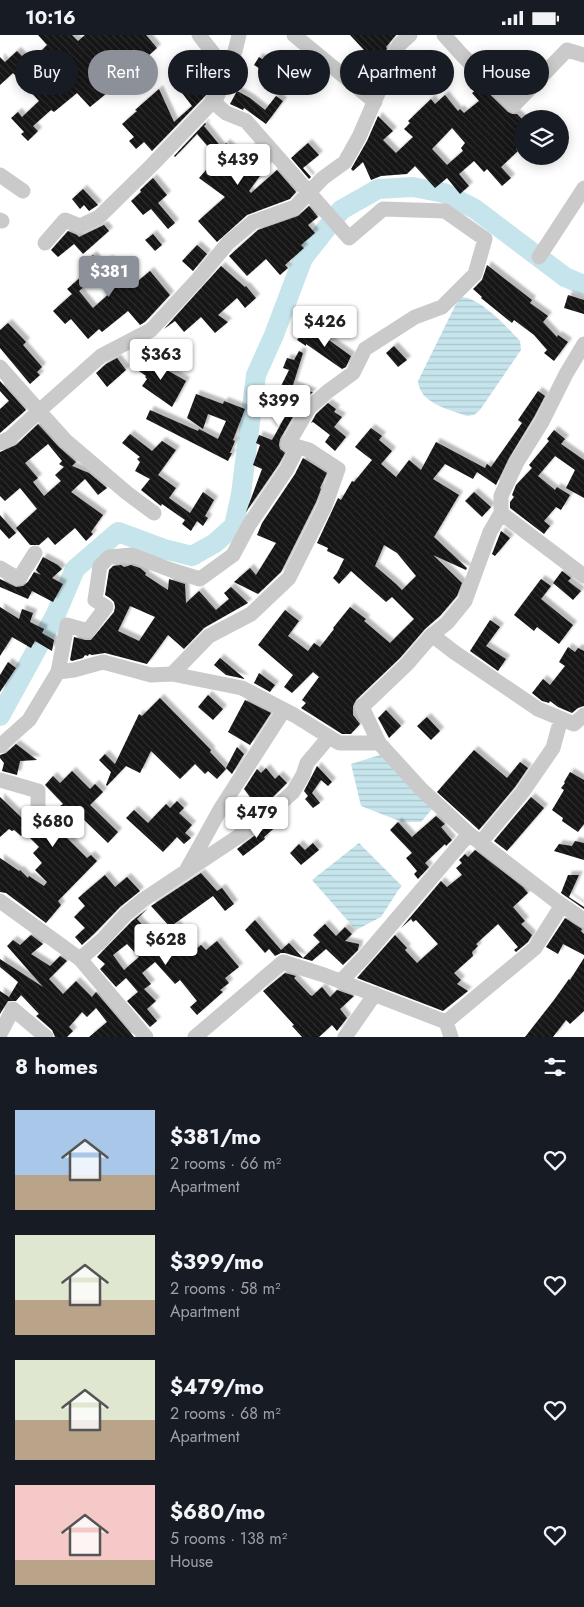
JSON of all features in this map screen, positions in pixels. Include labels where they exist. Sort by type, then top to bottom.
[{"type":"street","points":[[199,35],[211,50]]},
{"type":"street","points":[[236,50],[239,35]]},
{"type":"street","points":[[294,35],[375,102]]},
{"type":"street","points":[[0,443],[10,438],[101,356],[152,330],[228,243],[240,232],[253,222],[295,207],[311,196],[323,178],[345,162],[359,137],[399,45],[410,35]]},
{"type":"street","points":[[444,35],[514,105],[567,50],[584,55]]},
{"type":"street","points":[[45,243],[65,220],[80,226],[99,217],[152,165],[217,95]]},
{"type":"street","points":[[172,675],[208,636],[251,614],[289,579],[325,506],[338,469],[309,450],[288,444],[309,408],[352,373],[366,349],[414,317],[442,307],[475,274],[485,239],[445,211],[383,209],[349,239],[246,121],[226,113],[212,101]]},
{"type":"street","points":[[0,175],[23,191]]},
{"type":"street","points":[[539,257],[584,188]]},
{"type":"street","points":[[584,344],[566,374],[542,422],[517,462],[505,487],[501,496],[501,513],[490,532],[465,601],[447,623],[432,635],[407,664],[362,707],[379,743],[422,790],[475,838],[584,920]]},
{"type":"street","points":[[0,367],[66,441],[127,493],[154,513]]},
{"type":"street","points":[[0,746],[29,719],[58,672],[67,625],[88,631],[106,607],[94,600],[100,566],[110,557],[132,555],[200,579],[233,555],[248,525],[287,469],[298,447]]},
{"type":"street","points":[[501,513],[584,576]]},
{"type":"street","points":[[0,568],[18,578],[36,553]]},
{"type":"street","points":[[432,635],[538,709],[574,724],[584,715]]},
{"type":"street","points":[[58,672],[74,670],[103,662],[151,675],[172,675],[242,689],[284,710],[339,743],[379,743]]},
{"type":"street","points":[[185,872],[221,808],[284,710]]},
{"type":"street","points":[[341,981],[475,838],[522,793],[553,748],[561,719]]},
{"type":"street","points":[[80,959],[143,900],[239,836],[278,806],[293,792],[303,775],[307,763],[329,737]]},
{"type":"street","points":[[0,780],[38,791],[38,821]]},
{"type":"street","points":[[0,901],[80,959],[140,1035]]},
{"type":"street","points":[[446,1021],[535,948],[562,905]]},
{"type":"street","points":[[195,1037],[283,962],[341,981],[446,1021]]},
{"type":"street","points":[[345,1037],[375,994]]},
{"type":"street","points":[[0,1034],[13,1009],[46,1037]]},
{"type":"street","points":[[446,1021],[451,1037]]},
{"type":"water","points":[[461,297],[477,302],[493,314],[520,341],[521,350],[480,410],[474,415],[467,416],[436,405],[424,395],[418,381]]},
{"type":"water","points":[[383,754],[433,808],[421,822],[402,822],[361,806],[351,764]]},
{"type":"water","points":[[359,843],[402,886],[381,917],[356,930],[312,880]]},
{"type":"building","points":[[38,35],[72,35],[78,41],[85,35],[146,35],[157,48],[155,50],[88,50],[88,95],[105,95],[90,107],[78,94],[78,50],[42,50],[47,45]]},
{"type":"building","points":[[350,35],[396,35],[386,47],[386,50],[364,50]]},
{"type":"building","points":[[15,53],[15,75],[13,73],[0,85],[0,57],[5,62]]},
{"type":"building","points":[[258,59],[258,68],[254,65]]},
{"type":"building","points":[[159,89],[174,122],[192,106],[184,95],[206,95],[152,151],[144,142],[136,149],[129,141],[134,137],[122,124],[152,95],[158,95]]},
{"type":"building","points":[[33,95],[75,95],[54,112],[51,110],[33,126],[38,131],[28,141],[21,134],[24,132],[11,118],[18,112],[22,117],[39,101]]},
{"type":"building","points":[[235,95],[244,95],[265,110],[276,96],[283,101],[266,124],[244,108],[243,110],[230,104]]},
{"type":"building","points":[[445,95],[458,111],[460,109],[464,113],[479,101],[474,95],[490,95],[508,112],[514,114],[514,155],[501,167],[511,178],[502,186],[487,169],[484,172],[474,161],[459,174],[469,186],[460,194],[447,178],[435,188],[415,166],[407,174],[381,176],[371,180],[363,162],[353,171],[351,169],[367,141],[378,116],[393,131],[383,140],[396,153],[413,137],[404,129],[410,123],[408,121],[431,99],[435,104]],"holes":[[[452,128],[465,143],[461,148],[463,151],[447,165],[432,149]]]},
{"type":"building","points":[[205,123],[204,126],[222,148],[226,143],[243,159],[254,144],[270,162],[249,191],[251,193],[277,170],[296,192],[290,199],[247,215],[217,242],[198,221],[225,197],[199,178],[216,156],[197,134],[174,156]]},
{"type":"building","points":[[308,143],[319,155],[303,168],[311,177],[309,179],[291,158]]},
{"type":"building","points":[[153,178],[167,195],[158,203],[175,223],[168,229],[151,209],[143,215],[131,201]]},
{"type":"building","points":[[83,189],[98,205],[89,211],[84,205],[80,209],[72,199]]},
{"type":"building","points":[[309,206],[318,217],[308,225],[315,233],[301,245],[304,248],[285,265],[288,268],[280,275],[266,259],[247,276],[229,256],[258,230],[298,216]]},
{"type":"building","points":[[104,225],[109,231],[83,254],[74,244],[58,257],[51,250],[68,231],[79,237]]},
{"type":"building","points":[[153,234],[162,245],[155,251],[145,240]]},
{"type":"building","points":[[197,245],[207,254],[193,271],[182,261]]},
{"type":"building","points":[[93,255],[101,265],[109,259],[132,286],[150,271],[170,295],[140,325],[128,311],[102,332],[99,329],[88,339],[71,319],[65,324],[53,311],[72,294],[67,289],[89,270],[83,263]],"holes":[[[96,277],[111,292],[93,308],[79,291]]]},
{"type":"building","points":[[487,265],[532,300],[530,303],[548,316],[543,322],[557,337],[558,335],[568,342],[554,361],[544,353],[547,350],[534,335],[514,320],[512,323],[481,298],[473,289],[482,280]]},
{"type":"building","points":[[221,266],[246,286],[256,298],[245,308],[237,298],[218,315],[228,322],[215,333],[201,317],[184,332],[175,321],[164,329]]},
{"type":"building","points":[[568,295],[584,300],[584,314],[564,308]]},
{"type":"building","points":[[8,323],[26,342],[23,345],[42,367],[37,372],[40,375],[30,384],[0,348],[0,330]]},
{"type":"building","points":[[306,327],[318,335],[319,333],[351,356],[346,367],[342,369],[306,344],[306,346],[297,340]]},
{"type":"building","points":[[394,346],[407,360],[398,367],[386,353]]},
{"type":"building","points":[[299,351],[303,353],[293,385],[313,392],[301,403],[280,439],[280,449],[285,453],[246,512],[262,469],[253,465],[260,445],[256,443],[259,435],[272,440],[292,404],[290,403],[292,400],[277,394],[289,370],[283,368],[287,358],[294,360]]},
{"type":"building","points":[[145,355],[154,360],[153,362],[186,381],[172,407],[142,386],[147,379],[146,376],[136,369]]},
{"type":"building","points":[[117,358],[126,370],[107,387],[96,373],[106,364]]},
{"type":"building","points":[[0,381],[26,410],[0,433],[0,409],[9,401],[0,391]]},
{"type":"building","points":[[538,391],[545,396],[509,458],[496,485],[477,472],[473,479],[445,464],[433,479],[459,495],[434,537],[467,568],[466,570],[433,555],[462,583],[457,596],[400,658],[356,700],[353,706],[353,715],[360,724],[351,734],[342,734],[301,708],[306,703],[302,700],[319,677],[313,672],[292,693],[284,687],[293,675],[258,645],[285,610],[299,621],[288,636],[308,651],[314,643],[320,647],[350,607],[366,619],[364,621],[390,643],[414,619],[392,597],[386,602],[351,571],[339,584],[333,578],[344,559],[327,551],[328,548],[317,543],[338,498],[341,500],[352,481],[354,482],[372,460],[355,447],[371,428],[382,436],[379,440],[392,451],[381,464],[396,477],[409,460],[421,470],[436,442],[485,468],[487,464],[491,467],[522,423],[518,420]],"holes":[[[384,545],[397,553],[416,576],[402,590],[375,566]]]},
{"type":"building","points":[[196,394],[223,404],[224,401],[245,409],[233,440],[235,441],[228,461],[146,419],[150,410],[198,431],[199,429],[218,439],[226,421],[208,414],[203,429],[187,418]]},
{"type":"building","points":[[328,403],[336,409],[334,412],[342,417],[334,427],[346,437],[335,451],[325,442],[330,435],[313,422],[311,423],[316,414]]},
{"type":"building","points":[[38,424],[76,462],[72,466],[89,473],[107,488],[98,495],[85,479],[71,492],[103,515],[91,532],[93,534],[86,541],[75,528],[55,545],[48,537],[39,545],[30,545],[16,528],[37,509],[20,488],[5,501],[0,496],[0,452],[16,445]],"holes":[[[48,444],[62,461],[59,464],[64,467],[55,475],[61,481],[44,496],[33,482],[38,478],[25,463]]]},
{"type":"building","points":[[554,430],[565,439],[561,444],[584,460],[584,498],[566,488],[575,470],[555,456],[538,476],[555,490],[557,487],[570,495],[561,510],[556,507],[544,521],[550,526],[544,534],[510,508],[510,502],[514,497],[512,495],[516,485],[532,468],[529,465],[549,441],[547,439]]},
{"type":"building","points":[[130,434],[152,451],[162,441],[176,450],[158,475],[176,488],[169,498],[190,513],[203,492],[214,500],[205,516],[208,518],[203,526],[197,521],[191,531],[182,524],[185,520],[162,504],[161,506],[141,490],[150,479],[135,471],[140,462],[137,459],[140,457],[122,443]]},
{"type":"building","points":[[303,458],[327,473],[316,502],[281,572],[258,594],[234,582],[250,568],[256,575],[276,543],[257,535],[262,523],[295,474]]},
{"type":"building","points":[[474,492],[491,507],[482,517],[465,501]]},
{"type":"building","points":[[0,515],[16,533],[9,539],[0,529]]},
{"type":"building","points":[[501,531],[510,538],[495,556],[492,554]]},
{"type":"building","points":[[43,557],[62,569],[52,578],[63,584],[53,602],[32,591],[28,599],[0,587],[0,579],[16,587],[23,586],[28,582],[34,572],[41,575],[36,570]]},
{"type":"building","points":[[121,565],[124,567],[131,565],[140,568],[146,573],[145,575],[168,590],[169,579],[185,584],[186,603],[199,591],[216,610],[229,599],[224,593],[231,587],[248,603],[204,628],[184,649],[168,635],[147,664],[105,653],[89,654],[72,661],[70,660],[74,637],[91,640],[114,612],[114,602],[105,595],[109,570],[113,566]],"holes":[[[130,606],[155,617],[139,641],[118,631]]]},
{"type":"building","points":[[562,571],[571,578],[568,581],[581,591],[573,600],[553,583]]},
{"type":"building","points":[[541,579],[551,586],[541,599],[573,625],[559,644],[537,627],[534,631],[514,615]]},
{"type":"building","points":[[0,607],[19,619],[22,609],[33,613],[30,622],[44,629],[42,633],[54,640],[52,651],[35,641],[31,648],[12,637],[0,656]]},
{"type":"building","points":[[490,620],[500,627],[486,646],[506,659],[498,671],[470,651]]},
{"type":"building","points":[[568,647],[575,652],[578,648],[584,651],[584,706],[572,713],[550,701],[549,703],[542,701],[532,693],[543,679],[550,685],[565,666],[559,662]]},
{"type":"building","points":[[220,658],[245,679],[226,675],[214,665]]},
{"type":"building","points":[[8,662],[16,668],[0,692],[0,675]]},
{"type":"building","points":[[259,673],[275,685],[270,692],[254,683]]},
{"type":"building","points":[[208,695],[223,709],[213,720],[198,707]]},
{"type":"building","points":[[160,698],[211,750],[210,752],[226,769],[217,779],[208,771],[205,774],[195,764],[180,779],[151,751],[140,773],[126,766],[107,786],[111,772],[99,760],[105,754],[115,764],[139,714],[142,716]]},
{"type":"building","points":[[245,700],[271,713],[250,745],[228,732]]},
{"type":"building","points":[[386,710],[401,726],[389,738],[378,718]]},
{"type":"building","points":[[427,717],[440,731],[431,740],[417,726]]},
{"type":"building","points":[[16,744],[37,760],[20,761],[17,775],[2,771],[4,763],[0,758],[0,755],[6,753]]},
{"type":"building","points":[[237,747],[244,754],[232,774],[226,768]]},
{"type":"building","points":[[474,750],[507,778],[520,762],[528,768],[515,787],[479,830],[437,792]]},
{"type":"building","points":[[317,766],[332,782],[328,786],[321,780],[312,793],[320,803],[313,808],[305,799],[308,796],[304,791]]},
{"type":"building","points":[[266,768],[275,779],[279,775],[287,783],[271,799],[237,826],[247,817],[239,807],[250,797],[244,789],[257,769],[261,773]]},
{"type":"building","points":[[72,771],[90,789],[95,784],[103,792],[90,805],[118,832],[108,843],[81,817],[77,822],[73,818],[60,831],[87,858],[91,855],[97,861],[58,901],[61,905],[46,923],[6,893],[0,892],[0,858],[20,870],[28,878],[29,876],[44,886],[47,882],[35,870],[42,863],[33,853],[39,847],[24,832],[21,836],[14,830],[9,829],[0,837],[0,797],[26,822],[29,821],[33,829],[40,831],[49,822],[53,826],[67,812],[60,806],[63,804],[45,785],[53,776],[60,783]]},
{"type":"building","points":[[570,772],[584,780],[584,824],[578,832],[562,821],[563,818],[552,810],[564,790],[561,788]]},
{"type":"building","points":[[531,797],[544,808],[507,851],[494,841]]},
{"type":"building","points":[[177,801],[184,808],[179,813],[192,825],[185,833],[191,838],[184,844],[177,837],[163,852],[126,818],[134,810],[148,823],[166,804],[170,808]]},
{"type":"building","points":[[436,816],[445,824],[441,827],[452,840],[425,863],[429,867],[418,879],[414,874],[417,871],[406,858],[412,853],[390,830],[398,822],[412,837]]},
{"type":"building","points":[[275,820],[279,824],[264,837],[265,839],[243,856],[237,849]]},
{"type":"building","points":[[575,841],[584,843],[584,860],[554,851],[559,844],[572,846]]},
{"type":"building","points":[[313,843],[319,850],[301,865],[290,853],[299,844],[305,850]]},
{"type":"building","points":[[475,850],[523,887],[528,893],[513,907],[525,921],[521,924],[532,935],[528,942],[516,952],[514,950],[518,947],[498,924],[476,944],[478,946],[472,952],[473,956],[454,973],[461,980],[457,984],[468,991],[443,1011],[357,978],[395,935],[417,963],[438,944],[416,920],[413,922],[411,919],[401,928],[441,881],[447,887],[462,875],[456,868],[462,863],[459,860],[465,854],[468,857]]},
{"type":"building","points":[[201,873],[217,891],[222,888],[234,904],[225,911],[213,896],[170,927],[151,906]]},
{"type":"building","points":[[105,875],[115,887],[127,877],[140,891],[120,907],[82,945],[75,937],[85,928],[74,917],[85,906],[78,898]]},
{"type":"building","points":[[568,875],[579,875],[569,897],[584,907],[584,909],[561,893]]},
{"type":"building","points":[[147,909],[137,919],[156,940],[176,924],[195,950],[201,945],[206,950],[217,941],[239,967],[225,978],[229,983],[220,990],[223,992],[197,1015],[190,1007],[197,1001],[180,980],[175,984],[155,962],[142,973],[151,984],[144,989],[156,1001],[147,1009],[157,1021],[150,1027],[127,1001],[138,992],[126,978],[116,987],[100,969],[105,964],[97,957],[132,921]],"holes":[[[127,944],[139,957],[124,970],[113,955]]]},
{"type":"building","points":[[565,918],[582,929],[581,931],[584,934],[584,955],[563,944],[558,954],[546,947]]},
{"type":"building","points":[[255,920],[281,950],[289,943],[303,958],[320,942],[313,935],[325,924],[336,936],[345,927],[352,934],[345,941],[359,944],[358,950],[343,965],[326,949],[312,961],[285,953],[275,956],[269,949],[265,953],[245,930]]},
{"type":"building","points":[[31,935],[43,944],[31,954],[50,966],[60,956],[67,961],[49,979],[63,994],[76,981],[92,997],[96,992],[134,1037],[89,1037],[107,1022],[96,1008],[87,1017],[82,1012],[69,1027],[73,1031],[67,1037],[55,1037],[52,1030],[36,1016],[39,1014],[21,995],[16,1001],[8,1001],[0,1014],[0,991],[9,997],[18,982],[0,967],[0,959],[43,987],[7,946],[13,940],[20,945]]},
{"type":"building","points":[[584,958],[584,1011],[570,1024],[566,1020],[553,1037],[525,1037],[570,980]]},
{"type":"building","points":[[285,973],[296,976],[294,978],[312,996],[322,987],[330,997],[337,990],[354,996],[340,1009],[347,1018],[337,1031],[332,1025],[319,1037],[302,1037],[292,1026],[294,1025],[263,991]]},
{"type":"waterway","points":[[0,716],[56,614],[75,569],[118,532],[164,549],[192,556],[215,543],[234,526],[241,494],[256,375],[274,335],[303,258],[341,210],[378,189],[413,187],[444,193],[475,209],[565,277],[584,285]]}]
